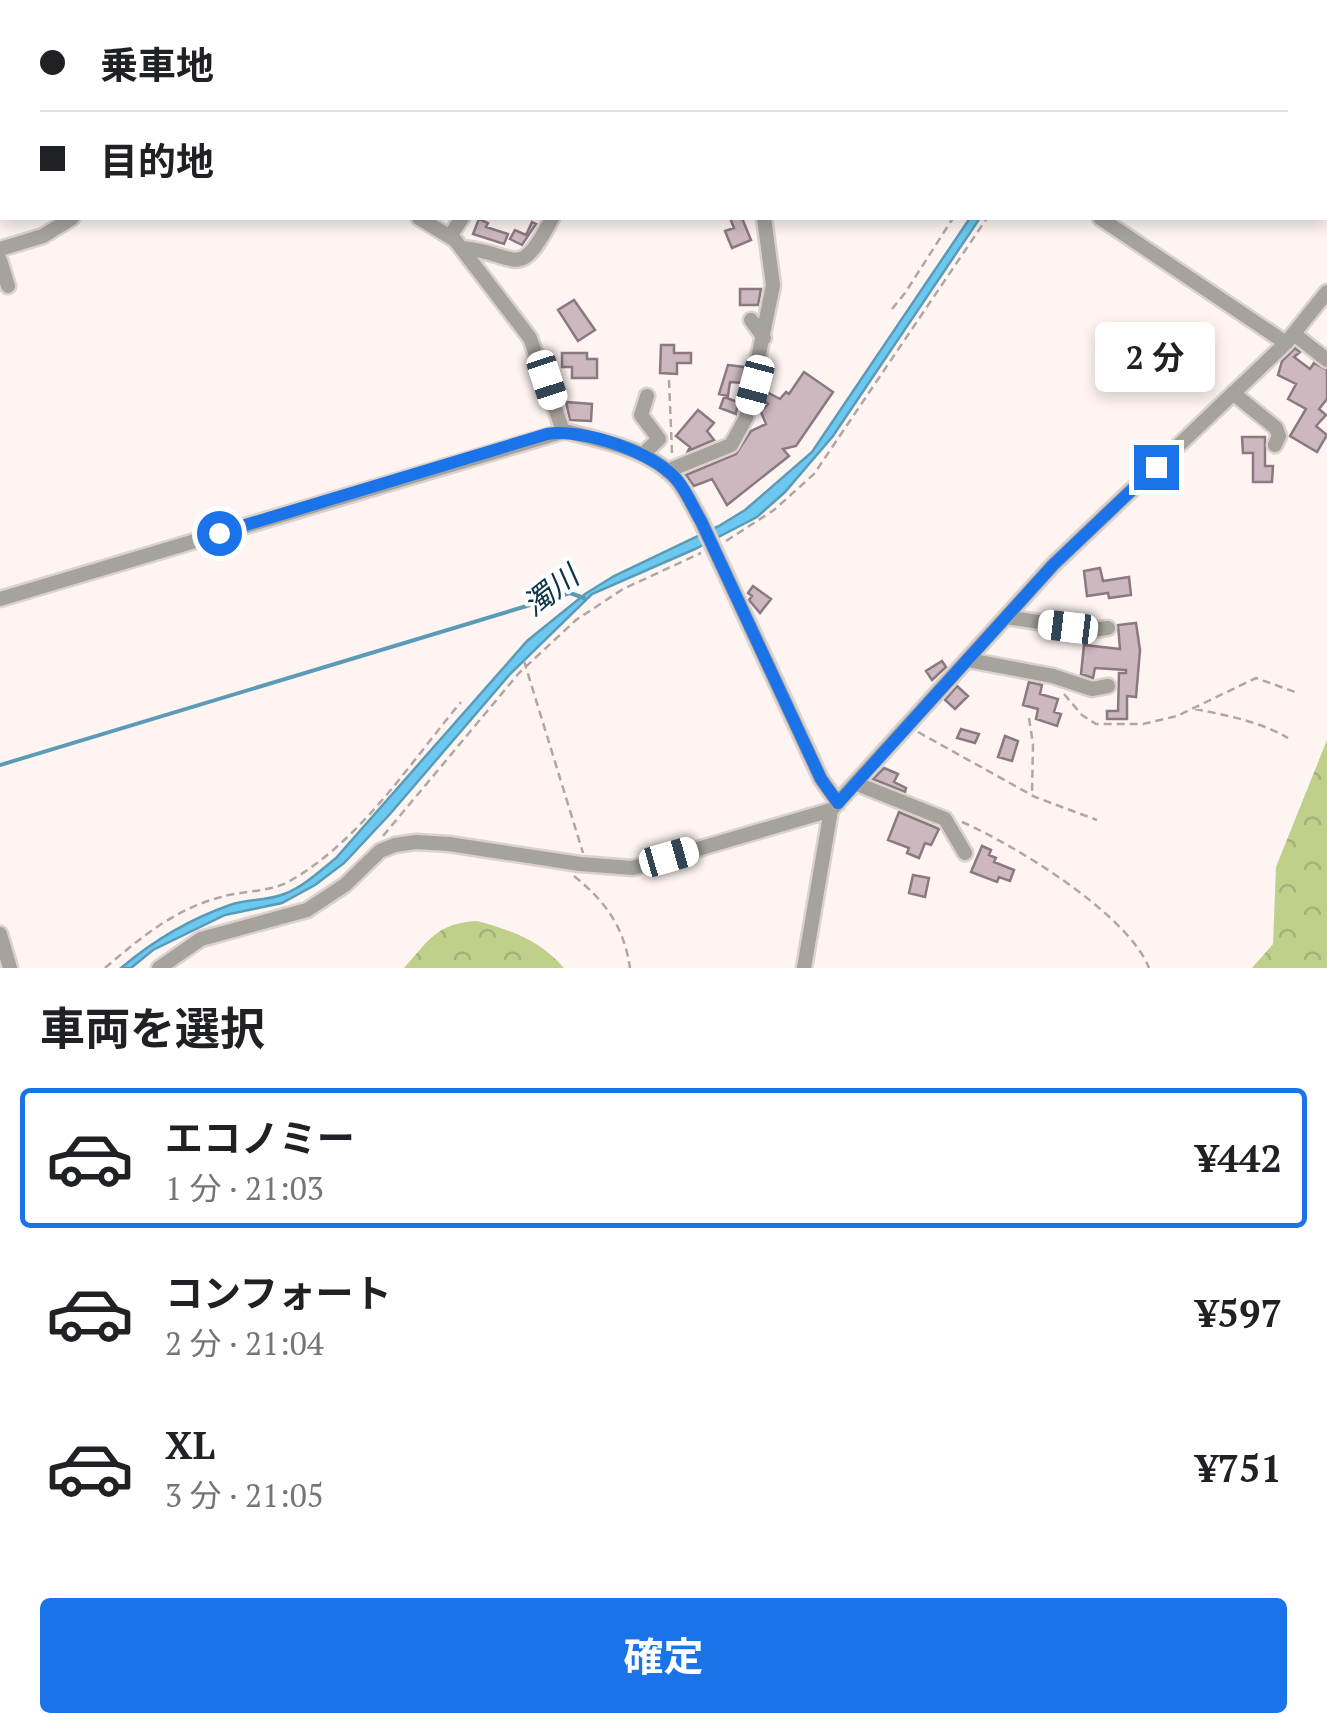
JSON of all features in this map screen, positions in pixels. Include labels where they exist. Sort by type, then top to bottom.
[{"type":"street","points":[[0,249],[44,236],[69,220]]},
{"type":"street","points":[[422,220],[462,248],[530,338],[563,431]]},
{"type":"street","points":[[450,236],[461,220]]},
{"type":"street","points":[[462,248],[484,249],[504,260],[522,258],[530,254],[551,220]]},
{"type":"street","points":[[670,470],[731,445],[746,418],[773,285],[764,220]]},
{"type":"street","points":[[1103,220],[1327,360]]},
{"type":"street","points":[[0,260],[8,286]]},
{"type":"street","points":[[159,968],[201,939],[307,910],[325,900],[380,851],[416,842],[634,868],[834,807],[1053,565],[1290,339],[1327,292]]},
{"type":"street","points":[[751,320],[764,338]]},
{"type":"street","points":[[1233,393],[1276,428],[1279,436],[1274,446]]},
{"type":"street","points":[[642,455],[659,440],[641,416],[647,396]]},
{"type":"street","points":[[0,599],[563,431],[642,455],[670,470],[701,521],[834,807],[804,968]]},
{"type":"street","points":[[1006,617],[1091,630],[1108,628]]},
{"type":"street","points":[[968,660],[1054,676],[1092,688],[1108,686]]},
{"type":"street","points":[[856,784],[942,818],[965,853]]},
{"type":"street","points":[[0,934],[10,968]]},
{"type":"path","points":[[892,308],[952,220]]},
{"type":"path","points":[[380,851],[380,839],[403,809],[525,663],[593,606],[713,546],[774,510],[814,474],[986,220]]},
{"type":"path","points":[[669,380],[670,470]]},
{"type":"path","points":[[525,663],[587,864]]},
{"type":"path","points":[[1054,676],[1082,715],[1096,724],[1142,724],[1193,708],[1256,678],[1294,692]]},
{"type":"path","points":[[105,968],[150,930],[191,908],[218,897],[281,886],[314,867],[366,818],[461,702]]},
{"type":"path","points":[[1193,708],[1222,713],[1288,738]]},
{"type":"path","points":[[1029,718],[1032,796]]},
{"type":"path","points":[[908,727],[1032,796],[1097,820]]},
{"type":"path","points":[[942,818],[950,816],[968,824],[1080,892],[1128,938],[1144,956],[1148,968]]},
{"type":"path","points":[[554,860],[615,918],[623,932],[630,968]]},
{"type":"green space","points":[[1327,740],[1327,968],[1252,968],[1273,944],[1276,867]]},
{"type":"green space","points":[[477,921],[524,937],[564,968],[404,968],[443,929]]},
{"type":"water","name":"濁川","points":[[969,220],[979,220],[833,436],[785,492],[757,517],[592,594],[510,674],[344,863],[315,885],[282,903],[225,915],[153,950],[131,968],[121,968],[159,940],[201,917],[237,903],[284,894],[311,878],[336,858],[527,641],[614,576],[745,510],[812,452]]},
{"type":"building","points":[[481,220],[488,223],[486,227],[508,234],[504,244],[473,234]]},
{"type":"building","points":[[731,220],[743,220],[751,240],[732,248],[725,231],[734,228]]},
{"type":"building","points":[[532,222],[536,224],[522,245],[510,239],[515,230],[526,235]]},
{"type":"building","points":[[740,289],[761,289],[758,305],[740,305]]},
{"type":"building","points":[[574,300],[595,330],[578,341],[558,310]]},
{"type":"building","points":[[661,345],[674,345],[674,353],[691,353],[691,363],[677,363],[677,374],[660,373]]},
{"type":"building","points":[[1295,348],[1300,352],[1294,357],[1310,369],[1314,363],[1327,370],[1327,399],[1319,409],[1326,415],[1316,426],[1327,435],[1317,452],[1290,436],[1306,409],[1288,399],[1296,384],[1278,375],[1282,361]]},
{"type":"building","points":[[562,353],[587,353],[587,359],[597,359],[597,378],[572,378],[572,367],[562,367]]},
{"type":"building","points":[[728,365],[745,367],[742,383],[730,382],[728,396],[719,394]]},
{"type":"building","points":[[804,372],[833,392],[796,446],[783,449],[789,456],[727,505],[712,479],[694,486],[686,475],[736,454],[751,431],[766,424],[761,412],[768,404],[761,398],[763,390],[780,399],[786,392],[789,394]]},
{"type":"building","points":[[724,397],[738,402],[736,414],[720,408]]},
{"type":"building","points":[[566,402],[592,404],[591,421],[570,420]]},
{"type":"building","points":[[698,410],[714,423],[707,431],[714,440],[688,451],[690,447],[676,436]]},
{"type":"building","points":[[1242,437],[1265,437],[1265,466],[1273,466],[1272,482],[1253,482],[1253,453],[1243,453]]},
{"type":"building","points":[[1100,568],[1103,581],[1129,577],[1131,595],[1087,596],[1084,571]]},
{"type":"building","points":[[753,586],[771,599],[760,613],[749,600]]},
{"type":"building","points":[[1136,623],[1140,650],[1136,697],[1127,696],[1127,719],[1107,719],[1107,711],[1118,711],[1119,673],[1126,670],[1095,668],[1093,678],[1081,674],[1084,645],[1120,649],[1118,625]]},
{"type":"building","points":[[942,661],[946,667],[932,680],[926,671]]},
{"type":"building","points":[[1029,682],[1042,685],[1040,694],[1058,699],[1054,712],[1061,714],[1057,726],[1036,719],[1038,709],[1023,705]]},
{"type":"building","points":[[957,686],[968,696],[955,709],[945,700]]},
{"type":"building","points":[[961,729],[979,734],[975,743],[957,738]]},
{"type":"building","points":[[1005,736],[1018,741],[1012,761],[998,757]]},
{"type":"building","points":[[884,768],[898,774],[894,782],[906,788],[905,792],[873,779]]},
{"type":"building","points":[[899,812],[939,829],[931,845],[925,843],[919,858],[907,853],[909,848],[888,840]]},
{"type":"building","points":[[982,846],[991,850],[989,855],[996,858],[994,862],[1014,870],[1010,881],[999,877],[997,882],[971,872]]},
{"type":"building","points":[[913,875],[929,878],[925,897],[909,893]]},
{"type":"waterway","points":[[0,765],[570,593],[584,598]]},
{"type":"route","points":[[219,533],[547,434],[565,431],[636,452],[660,464],[678,482],[701,521],[821,779],[838,803],[1053,565],[1156,467]]}]
